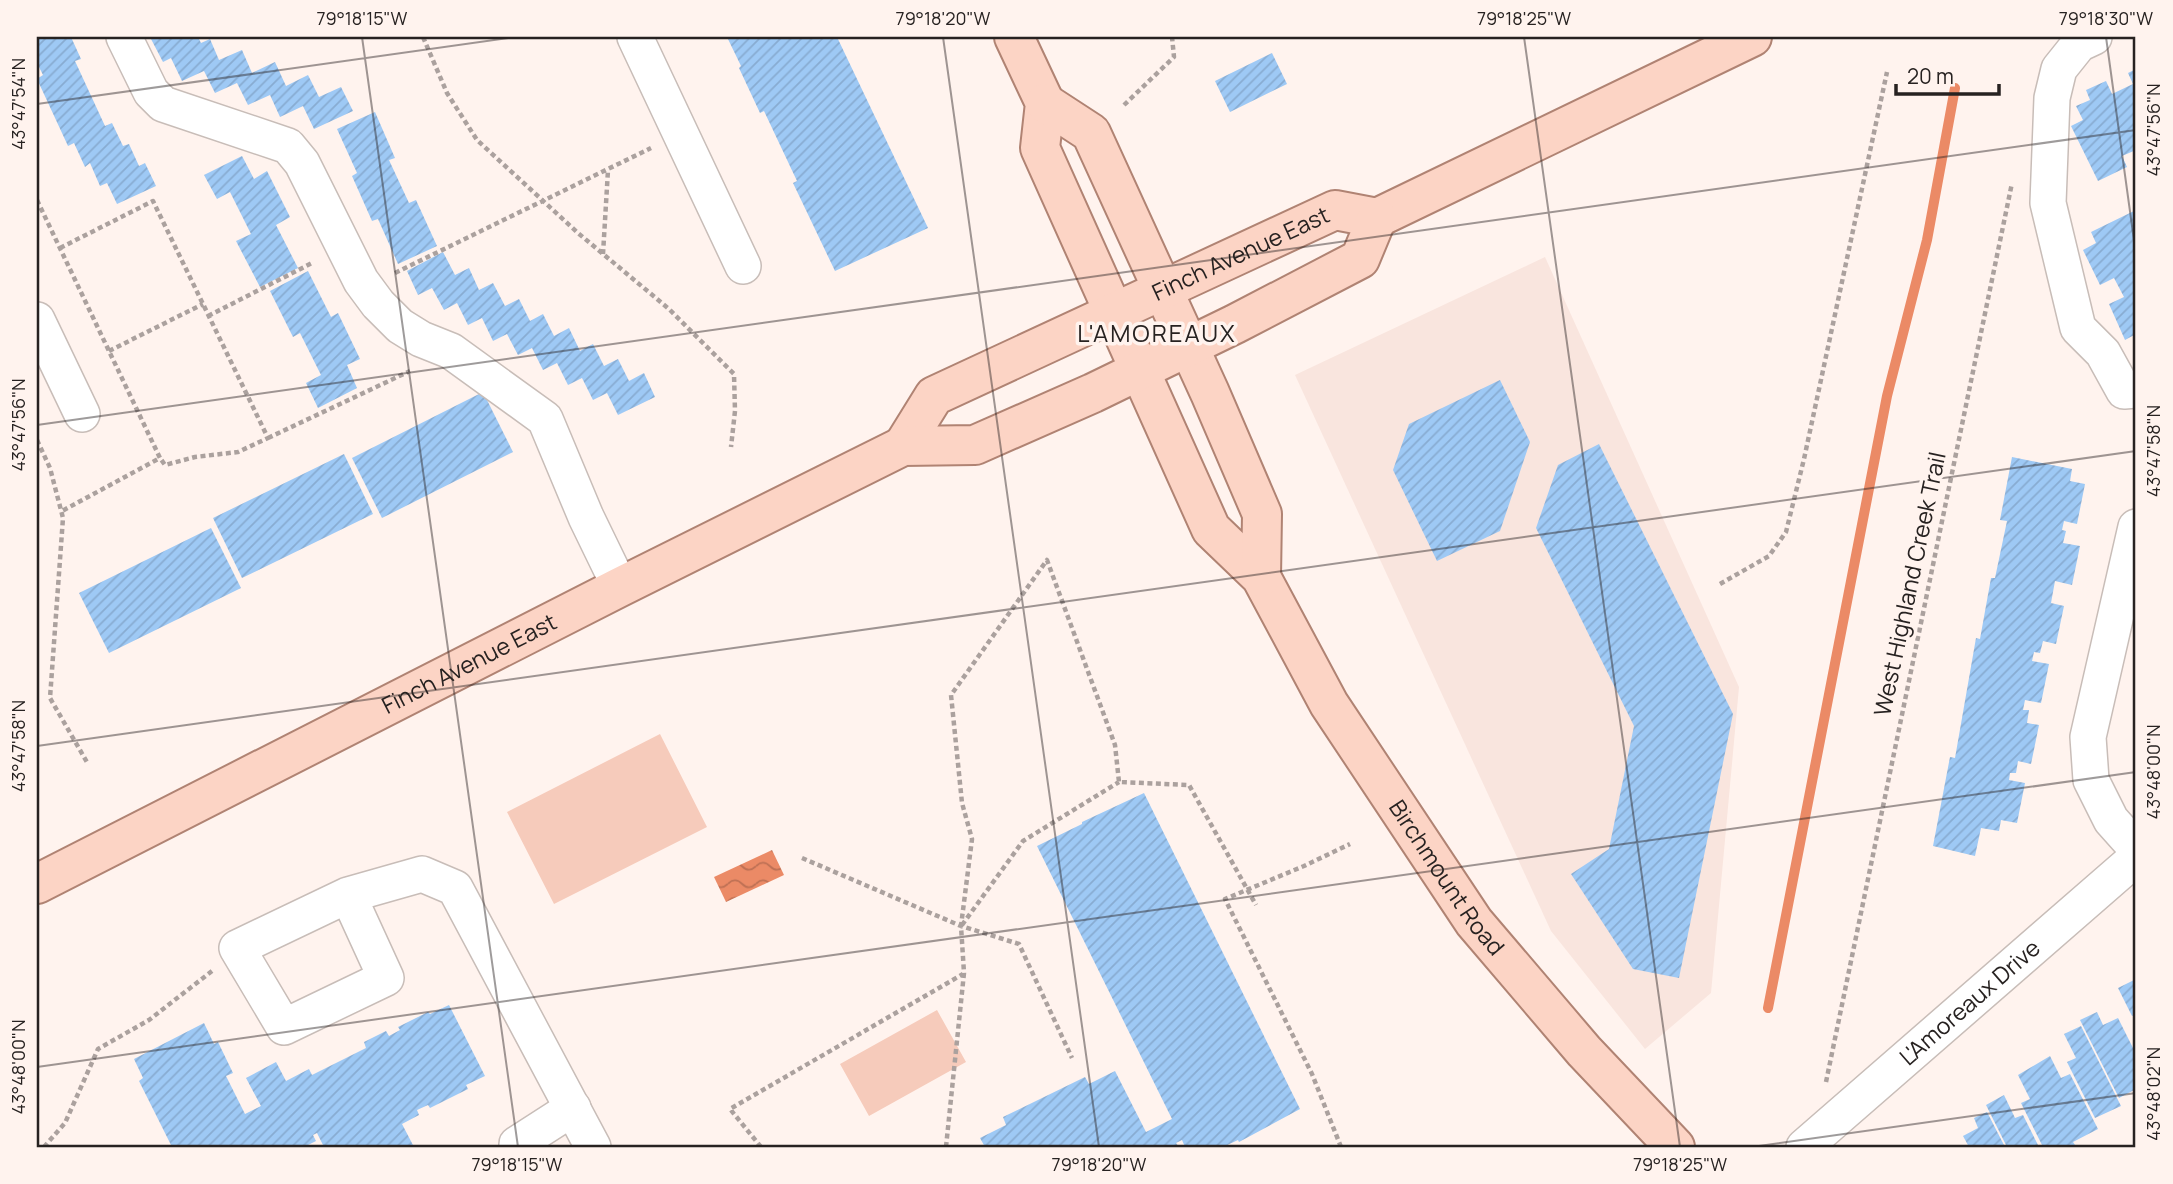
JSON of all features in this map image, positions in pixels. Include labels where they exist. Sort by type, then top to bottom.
[{"type":"main road","points":[[1014,37],[1045,103]]},
{"type":"main road","points":[[1377,218],[1752,37]]},
{"type":"main road","name":"Birchmount Road","points":[[1261,577],[1262,514],[1091,133],[1045,103],[1040,148],[1212,529],[1261,577],[1329,704],[1474,922],[1584,1051],[1675,1147]]},
{"type":"main road","name":"Finch Avenue East","points":[[37,884],[903,446],[975,445],[1093,393],[1236,324],[1360,259],[1377,218],[1335,210],[934,396],[903,446]]},
{"type":"street","points":[[124,37],[150,92],[163,104],[288,146],[302,163],[365,286],[378,304],[400,326],[421,339],[451,351],[545,419],[586,517],[620,587]]},
{"type":"street","points":[[635,37],[743,267]]},
{"type":"street","points":[[2094,37],[2079,44],[2059,69],[2052,98],[2048,203],[2078,328],[2103,353],[2123,391],[2136,390]]},
{"type":"street","points":[[37,320],[82,414]]},
{"type":"street","points":[[2136,527],[2088,737],[2091,780],[2111,820],[2136,848]]},
{"type":"street","name":"L'Amoreaux Drive","points":[[1809,1143],[2136,858]]},
{"type":"street","points":[[348,895],[386,978],[284,1027],[237,948],[348,895],[422,874],[455,888],[593,1147]]},
{"type":"street","points":[[517,1147],[517,1144],[573,1108]]},
{"type":"path","points":[[423,37],[447,93],[477,140],[603,254],[669,309],[734,374],[735,411],[731,447]]},
{"type":"path","points":[[1124,105],[1174,57],[1172,37]]},
{"type":"path","points":[[1720,584],[1769,556],[1786,532],[1886,72]]},
{"type":"path","points":[[365,286],[680,134]]},
{"type":"path","points":[[603,254],[608,169]]},
{"type":"path","name":"West Highland Creek Trail","points":[[1809,1143],[2013,176]]},
{"type":"path","points":[[60,248],[153,201],[268,438]]},
{"type":"path","points":[[208,316],[344,247]]},
{"type":"path","points":[[109,351],[203,304]]},
{"type":"path","points":[[160,458],[165,465],[195,457],[238,452],[451,351]]},
{"type":"path","points":[[37,440],[50,468],[64,518],[50,698],[88,764]]},
{"type":"path","points":[[946,1147],[964,973],[961,926],[972,839],[962,803],[951,695],[1047,560],[1115,745],[1119,782]]},
{"type":"path","points":[[961,926],[1023,841],[1119,782],[1189,785],[1255,905]]},
{"type":"path","points":[[1341,1147],[1312,1074],[1225,899],[1350,844]]},
{"type":"path","points":[[802,858],[961,926],[1019,944],[1072,1058]]},
{"type":"path","points":[[44,1147],[65,1123],[98,1049],[149,1020],[237,948]]},
{"type":"path","points":[[761,1147],[730,1109],[964,973]]},
{"type":"shaded area","points":[[1545,257],[1739,687],[1711,993],[1645,1049],[1551,931],[1295,375]]},
{"type":"shaded area","points":[[660,734],[707,827],[554,904],[507,812]]},
{"type":"shaded area","points":[[937,1010],[966,1062],[869,1116],[840,1064]]},
{"type":"water","points":[[772,850],[784,875],[726,902],[714,877]]},
{"type":"building","points":[[37,37],[71,37],[81,59],[75,61],[105,126],[112,123],[123,146],[129,144],[139,166],[145,163],[156,186],[117,204],[107,183],[100,186],[90,163],[85,167],[74,143],[68,146],[37,79],[43,75],[37,63]]},
{"type":"building","points":[[198,37],[201,43],[210,39],[219,60],[242,50],[252,73],[275,62],[286,86],[308,75],[319,97],[341,87],[353,111],[314,129],[303,106],[280,117],[270,95],[248,105],[237,83],[215,93],[204,71],[182,81],[171,58],[163,62],[151,39]]},
{"type":"building","points":[[727,37],[837,37],[928,228],[835,271],[793,183],[797,181],[764,111],[760,113]]},
{"type":"building","points":[[1272,53],[1287,84],[1230,112],[1215,81]]},
{"type":"building","points":[[2136,69],[2136,150],[2122,156],[2127,167],[2098,181],[2071,126],[2083,120],[2076,106],[2090,100],[2086,90],[2106,81],[2112,94],[2133,84],[2128,73]]},
{"type":"building","points":[[375,112],[395,158],[389,160],[409,203],[416,200],[437,246],[398,264],[378,219],[372,221],[352,176],[357,173],[337,129]]},
{"type":"building","points":[[242,156],[254,179],[267,171],[290,217],[276,225],[298,268],[260,287],[236,241],[251,234],[230,192],[217,199],[204,175]]},
{"type":"building","points":[[2136,210],[2136,334],[2125,340],[2109,304],[2124,297],[2114,278],[2100,285],[2083,250],[2096,243],[2091,232]]},
{"type":"building","points":[[443,252],[455,275],[469,268],[479,290],[493,283],[505,306],[519,299],[530,321],[543,314],[554,336],[569,328],[580,351],[593,344],[604,366],[618,359],[629,381],[644,373],[655,397],[618,415],[607,393],[593,400],[582,378],[568,385],[557,363],[543,370],[532,348],[518,355],[507,334],[493,341],[482,318],[468,325],[457,303],[444,310],[432,288],[418,295],[407,271]]},
{"type":"building","points":[[308,271],[331,317],[338,313],[360,359],[347,365],[357,388],[318,408],[306,383],[321,375],[300,333],[293,337],[270,291]]},
{"type":"building","points":[[1500,380],[1530,442],[1500,531],[1437,561],[1393,470],[1409,424]]},
{"type":"building","points":[[483,392],[513,452],[382,518],[352,458]]},
{"type":"building","points":[[1599,444],[1733,714],[1679,978],[1633,969],[1571,874],[1609,849],[1634,726],[1536,528],[1558,465]]},
{"type":"building","points":[[344,454],[373,514],[242,578],[213,518]]},
{"type":"building","points":[[2012,457],[2072,469],[2070,481],[2085,484],[2077,524],[2064,521],[2062,530],[2066,531],[2063,543],[2080,546],[2072,585],[2055,581],[2051,603],[2064,606],[2056,644],[2043,641],[2040,653],[2034,652],[2032,661],[2049,664],[2041,703],[2025,700],[2023,710],[2029,710],[2027,723],[2039,725],[2031,764],[2018,761],[2016,773],[2010,773],[2009,780],[2025,783],[2017,823],[2001,820],[1999,831],[1981,828],[1975,856],[1933,846],[1950,757],[1955,758],[1976,638],[1980,639],[1991,578],[1995,578],[2007,521],[2000,520]]},
{"type":"building","points":[[211,528],[241,588],[109,653],[79,593]]},
{"type":"building","points":[[1144,793],[1300,1109],[1239,1142],[1238,1140],[1223,1147],[1185,1147],[1182,1140],[1176,1143],[1179,1147],[985,1147],[980,1138],[1006,1125],[1003,1117],[1085,1077],[1089,1084],[1115,1071],[1146,1132],[1172,1119],[1037,846]]},
{"type":"building","points":[[2136,979],[2136,1014],[2132,1016],[2118,988]]},
{"type":"building","points":[[449,1005],[485,1076],[466,1085],[468,1089],[430,1108],[428,1105],[417,1110],[419,1115],[402,1124],[414,1147],[324,1147],[317,1133],[313,1135],[316,1141],[304,1147],[166,1147],[171,1145],[139,1081],[143,1078],[134,1059],[204,1023],[214,1044],[218,1042],[233,1073],[226,1076],[245,1114],[261,1106],[246,1078],[276,1062],[286,1081],[309,1069],[312,1075],[366,1048],[364,1042],[386,1031],[389,1036],[400,1030],[398,1027]]},
{"type":"building","points":[[2097,1012],[2103,1025],[2118,1018],[2136,1054],[2136,1089],[2119,1098],[2080,1020]]},
{"type":"building","points":[[2081,1026],[2121,1106],[2095,1118],[2067,1062],[2076,1058],[2064,1034]]},
{"type":"building","points":[[2050,1056],[2061,1078],[2070,1074],[2098,1129],[2073,1142],[2075,1145],[2072,1147],[2043,1147],[2021,1103],[2030,1099],[2018,1075]]},
{"type":"building","points":[[2004,1095],[2015,1118],[2023,1115],[2039,1147],[2007,1147],[1986,1105]]},
{"type":"building","points":[[1987,1112],[2005,1147],[1969,1147],[1963,1136],[1978,1128],[1974,1118]]},
{"type":"waterway","points":[[1768,1008],[1887,396],[1927,240],[1955,88]]},
{"type":"district","name":"L'AMOREAUX","points":[[1157,334]]}]
